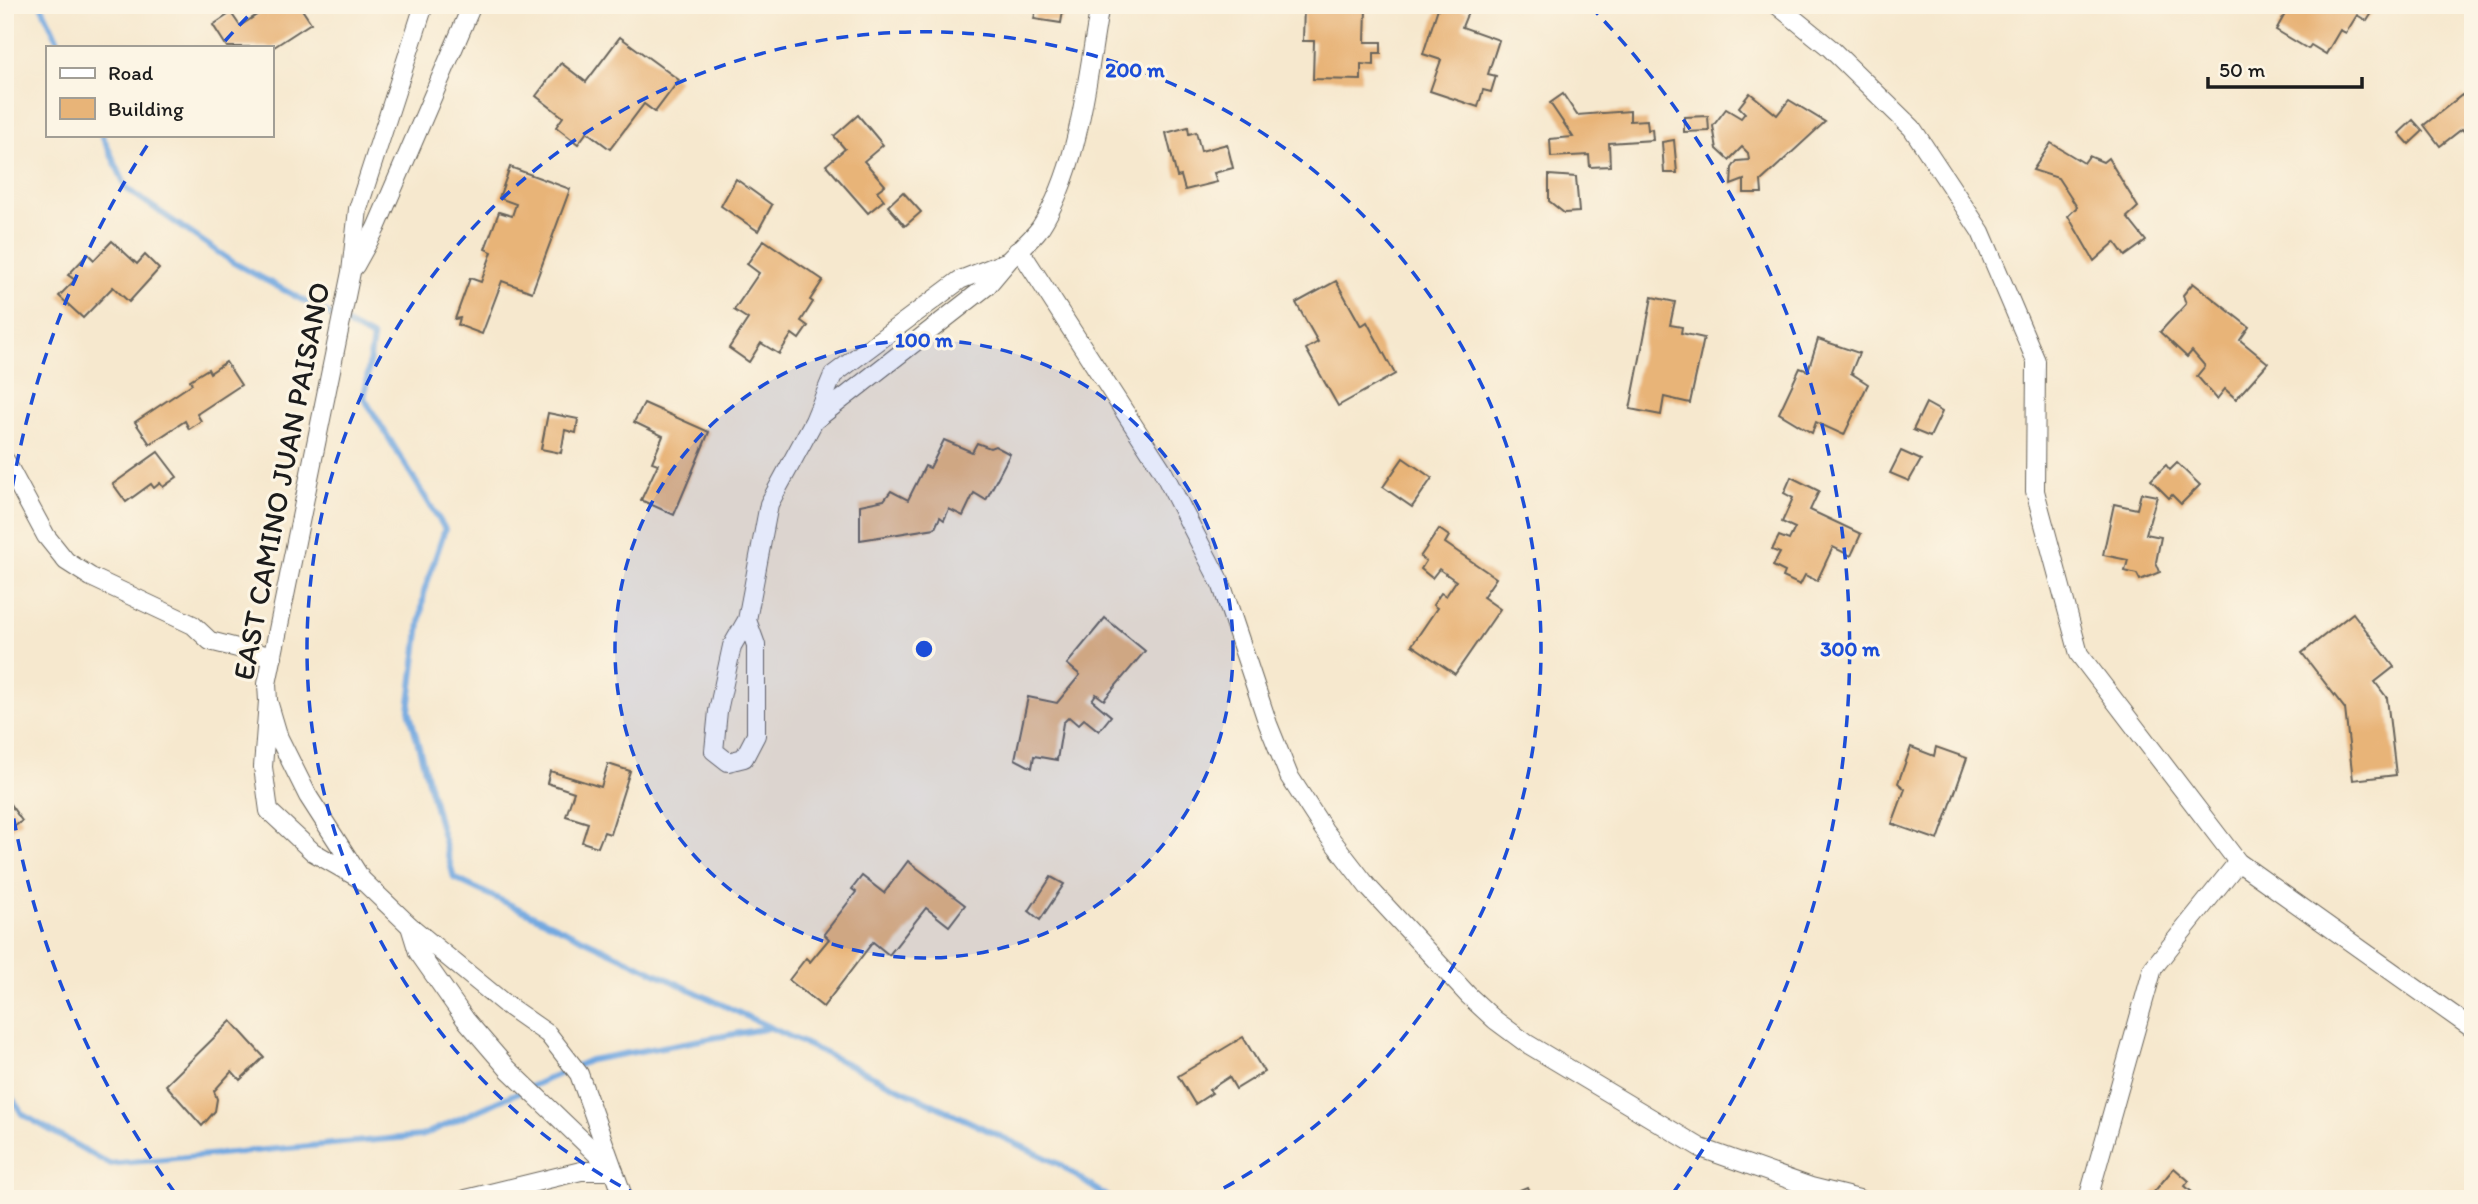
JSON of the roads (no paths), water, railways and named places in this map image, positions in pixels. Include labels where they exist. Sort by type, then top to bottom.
[{"type":"street","name":"EAST CAMINO JUAN PAISANO","points":[[362,880],[313,852],[269,811],[263,766],[267,684],[351,272],[358,209],[424,5]]},
{"type":"street","name":"EAST CAMINO JUAN PAISANO","points":[[351,272],[376,228],[472,5]]},
{"type":"street","points":[[814,421],[987,286],[1039,229],[1067,171],[1074,147],[1100,5]]},
{"type":"street","points":[[1777,5],[1830,48],[1912,128],[1981,232],[2036,361],[2035,491],[2079,654],[2238,862],[2473,1029]]},
{"type":"street","points":[[747,620],[756,645],[755,735],[744,758],[727,762],[714,751],[718,711],[732,646],[747,620],[769,504],[814,421],[833,375],[960,281],[1013,256],[1025,258],[1167,478],[1223,586],[1268,724],[1289,776],[1324,830],[1368,887],[1468,995],[1526,1043],[1701,1148],[1811,1186],[1859,1199]]},
{"type":"street","points":[[5,460],[46,536],[66,561],[91,576],[193,625],[210,641],[272,657]]},
{"type":"street","name":"EAST CAMINO JUAN PAISANO","points":[[268,701],[279,738],[308,796],[362,880],[410,926],[505,1004],[548,1034],[579,1074],[624,1199]]},
{"type":"street","points":[[2088,1199],[2153,968],[2238,862]]},
{"type":"street","points":[[410,926],[418,952],[465,1018],[508,1069],[614,1171]]},
{"type":"street","points":[[466,1199],[581,1171],[614,1171]]},
{"type":"waterway","points":[[41,5],[61,46]]},
{"type":"waterway","points":[[102,136],[127,189],[234,263],[373,338],[364,398],[445,529],[424,592],[409,710],[454,878],[1059,1164],[1110,1199]]},
{"type":"waterway","points":[[5,1085],[22,1114],[109,1164],[421,1136],[590,1060],[768,1028]]}]
